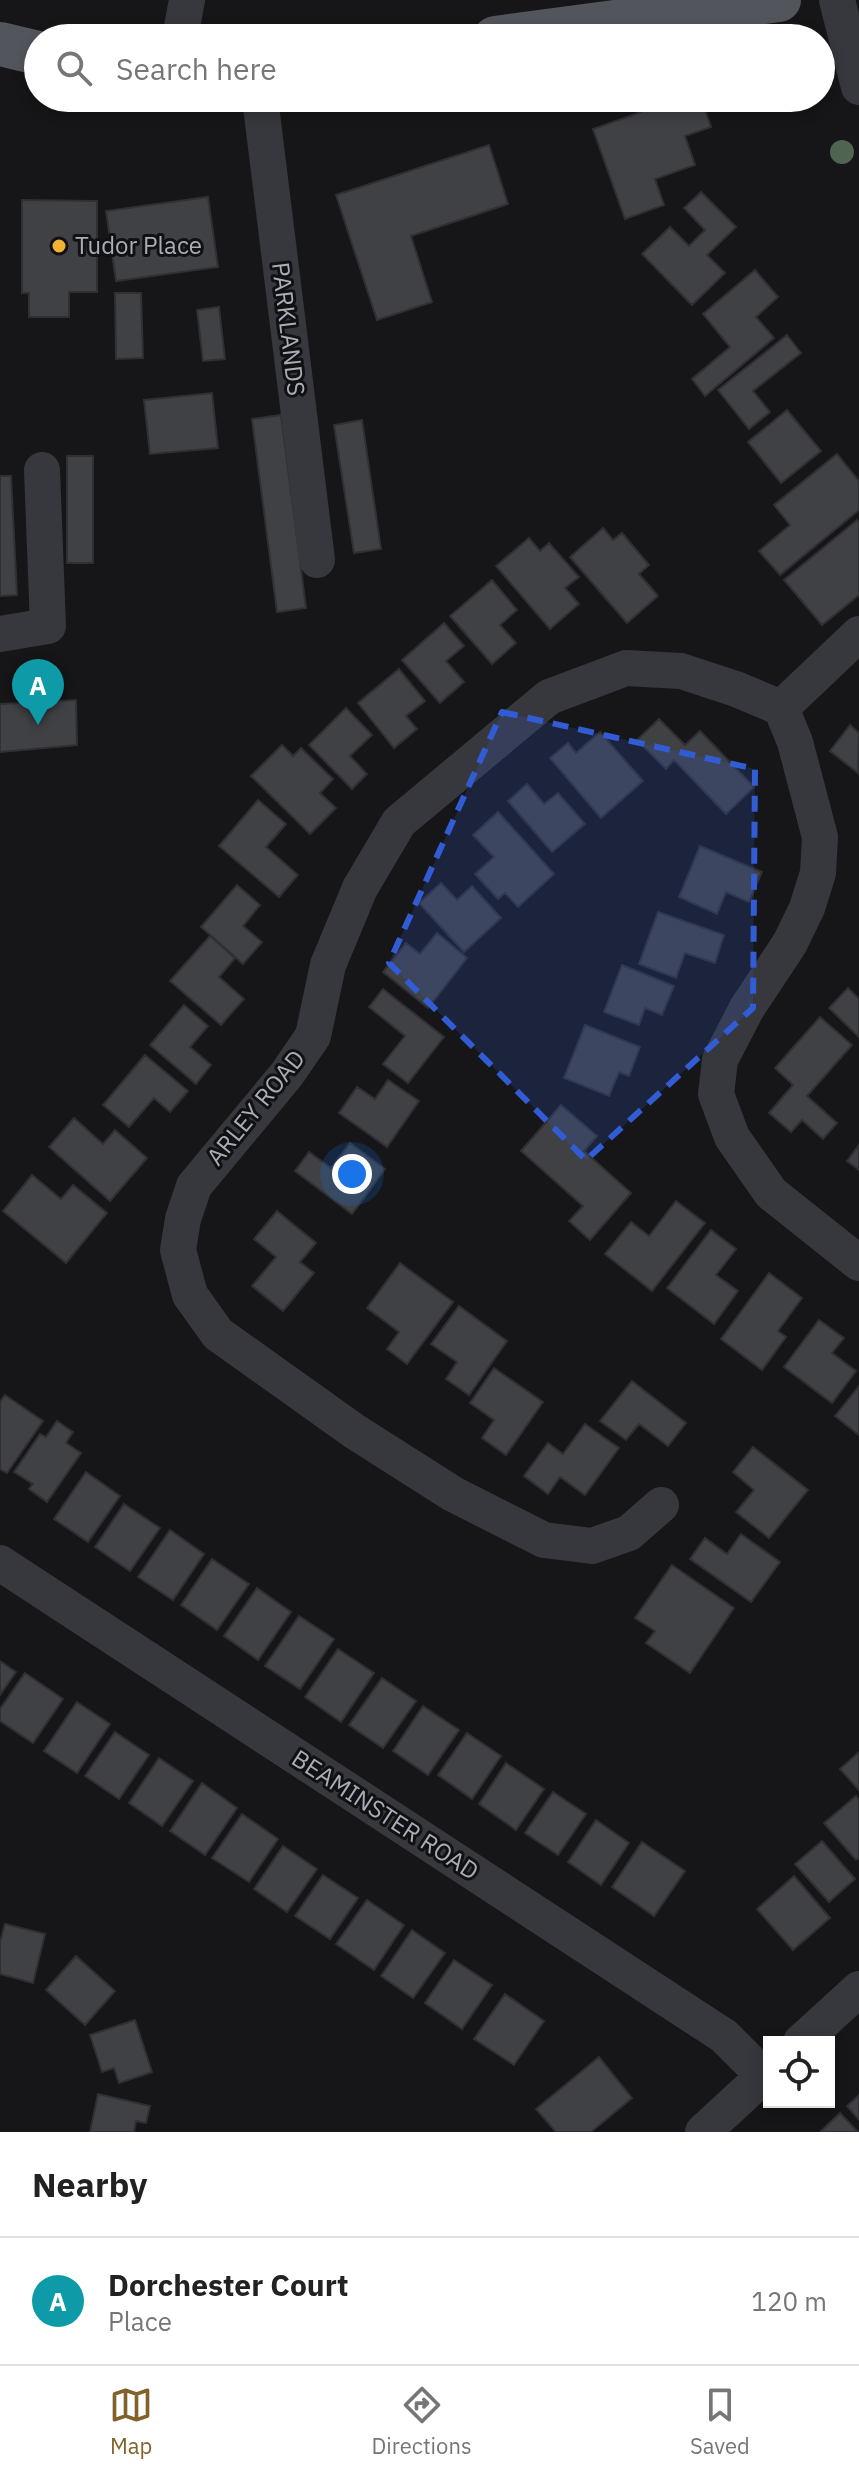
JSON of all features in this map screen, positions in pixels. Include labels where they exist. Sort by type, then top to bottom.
[{"type":"main road","points":[[600,24],[779,0]]},
{"type":"main road","points":[[0,44],[24,50]]},
{"type":"street","points":[[183,24],[187,0]]},
{"type":"street","points":[[837,0],[859,87]]},
{"type":"street","name":"PARKLANDS","points":[[262,112],[317,560]]},
{"type":"street","points":[[0,634],[48,626],[42,470]]},
{"type":"street","points":[[859,634],[781,708],[795,742],[820,837],[818,873],[807,908],[790,943],[747,1008],[720,1060],[716,1094],[732,1137],[771,1193],[859,1263]]},
{"type":"street","name":"ARLEY ROAD","points":[[661,1505],[629,1533],[592,1546],[544,1540],[453,1494],[354,1431],[218,1334],[190,1295],[178,1250],[183,1219],[194,1186],[287,1074],[313,1036],[328,965],[360,888],[399,822],[549,697],[626,668],[681,671],[781,708]]},
{"type":"street","name":"BEAMINSTER ROAD","points":[[0,1563],[724,2036],[763,2071]]},
{"type":"street","points":[[808,2036],[859,1989]]},
{"type":"street","points":[[703,2132],[763,2077]]},
{"type":"highlighted area","points":[[502,712],[755,769],[753,1008],[586,1160],[389,963]]},
{"type":"building","points":[[641,112],[706,112],[711,127],[685,136],[695,165],[655,179],[664,205],[625,219],[593,129]]},
{"type":"building","points":[[489,145],[508,204],[411,236],[432,302],[377,320],[336,195]]},
{"type":"building","points":[[701,192],[736,227],[707,255],[725,273],[692,305],[642,254],[670,227],[689,246],[705,230],[684,208]]},
{"type":"building","points":[[208,197],[218,267],[116,281],[106,211]]},
{"type":"building","name":"Tudor Place","points":[[22,200],[97,201],[97,292],[69,292],[69,317],[29,317],[29,293],[22,293]]},
{"type":"building","points":[[755,270],[778,297],[756,317],[774,338],[705,396],[692,379],[730,347],[703,314]]},
{"type":"building","points":[[115,293],[141,293],[143,358],[116,359]]},
{"type":"building","points":[[219,307],[225,359],[203,361],[197,310]]},
{"type":"building","points":[[787,335],[801,353],[753,391],[770,412],[749,429],[718,390]]},
{"type":"building","points":[[212,393],[218,448],[150,454],[144,400]]},
{"type":"building","points":[[787,410],[821,451],[781,483],[748,442]]},
{"type":"building","points":[[281,415],[306,608],[277,612],[252,419]]},
{"type":"building","points":[[362,420],[381,549],[354,553],[334,425]]},
{"type":"building","points":[[837,454],[859,481],[859,510],[780,575],[759,551],[790,525],[774,505]]},
{"type":"building","points":[[67,456],[93,456],[93,563],[67,563]]},
{"type":"building","points":[[0,476],[11,476],[17,595],[0,596]]},
{"type":"building","points":[[857,520],[859,595],[822,625],[784,580]]},
{"type":"building","points":[[603,528],[613,540],[622,533],[649,565],[639,574],[658,596],[627,623],[570,557]]},
{"type":"building","points":[[529,538],[540,551],[549,543],[579,577],[565,588],[579,604],[550,629],[496,566]]},
{"type":"building","points":[[492,580],[517,610],[500,625],[516,643],[492,664],[450,616]]},
{"type":"building","points":[[444,623],[464,646],[446,661],[464,682],[440,703],[402,660]]},
{"type":"building","points":[[399,669],[425,701],[406,716],[417,729],[394,748],[358,703]]},
{"type":"building","points":[[76,700],[77,745],[0,752],[0,704]]},
{"type":"building","points":[[346,708],[372,735],[350,756],[367,774],[352,789],[309,745]]},
{"type":"building","points":[[659,719],[685,745],[700,731],[754,787],[726,814],[674,760],[666,769],[637,740]]},
{"type":"building","points":[[850,725],[859,733],[858,773],[830,751]]},
{"type":"building","points":[[600,732],[643,781],[601,818],[550,758],[568,743],[576,753]]},
{"type":"building","points":[[282,745],[293,756],[301,748],[333,779],[320,793],[336,808],[310,834],[251,776]]},
{"type":"building","points":[[527,784],[544,804],[558,793],[585,824],[552,852],[508,801]]},
{"type":"building","points":[[258,800],[286,824],[266,847],[298,875],[279,897],[219,846]]},
{"type":"building","points":[[498,812],[554,874],[518,907],[505,893],[498,899],[475,874],[494,857],[473,835]]},
{"type":"building","points":[[700,846],[762,872],[749,902],[726,892],[717,914],[679,897]]},
{"type":"building","points":[[441,883],[457,900],[472,886],[501,918],[464,952],[419,903]]},
{"type":"building","points":[[237,885],[260,905],[243,926],[262,942],[243,964],[201,927]]},
{"type":"building","points":[[658,912],[724,935],[715,963],[685,953],[676,978],[639,964]]},
{"type":"building","points":[[437,933],[467,958],[428,1008],[383,972],[406,943],[420,954]]},
{"type":"building","points":[[210,936],[235,958],[219,977],[244,999],[221,1025],[170,981]]},
{"type":"building","points":[[622,965],[674,986],[662,1015],[645,1008],[639,1025],[604,1012]]},
{"type":"building","points":[[848,988],[859,999],[859,1037],[829,1008]]},
{"type":"building","points":[[383,989],[444,1037],[408,1083],[383,1064],[405,1036],[369,1007]]},
{"type":"building","points":[[184,1005],[208,1026],[190,1047],[211,1065],[196,1084],[150,1045]]},
{"type":"building","points":[[820,1017],[852,1045],[807,1096],[837,1123],[823,1139],[802,1120],[791,1132],[769,1113],[793,1085],[775,1068]]},
{"type":"building","points":[[585,1025],[640,1047],[629,1076],[619,1072],[609,1096],[564,1078]]},
{"type":"building","points":[[145,1055],[188,1091],[170,1112],[154,1098],[129,1127],[103,1105]]},
{"type":"building","points":[[388,1080],[419,1101],[387,1147],[339,1113],[357,1087],[375,1099]]},
{"type":"building","points":[[561,1105],[597,1136],[584,1151],[631,1193],[590,1240],[569,1221],[583,1206],[521,1151]]},
{"type":"building","points":[[74,1118],[103,1144],[115,1130],[147,1158],[110,1201],[49,1147]]},
{"type":"building","points":[[350,1143],[385,1169],[352,1214],[295,1171],[309,1152],[331,1168]]},
{"type":"building","points":[[859,1145],[859,1170],[847,1161]]},
{"type":"building","points":[[32,1175],[61,1199],[73,1185],[107,1213],[66,1263],[3,1211]]},
{"type":"building","points":[[676,1201],[705,1223],[652,1291],[605,1254],[631,1222],[649,1236]]},
{"type":"building","points":[[277,1211],[316,1243],[300,1262],[314,1273],[283,1311],[252,1286],[276,1257],[254,1239]]},
{"type":"building","points":[[711,1230],[736,1249],[716,1275],[738,1291],[714,1324],[667,1288]]},
{"type":"building","points":[[400,1263],[453,1302],[407,1364],[387,1349],[399,1332],[367,1308]]},
{"type":"building","points":[[769,1273],[802,1298],[778,1331],[786,1337],[762,1370],[721,1339]]},
{"type":"building","points":[[459,1306],[507,1341],[469,1395],[446,1379],[457,1362],[431,1344]]},
{"type":"building","points":[[819,1320],[844,1338],[832,1353],[856,1371],[832,1403],[784,1367]]},
{"type":"building","points":[[494,1368],[543,1402],[506,1455],[482,1438],[494,1420],[470,1403]]},
{"type":"building","points":[[632,1381],[686,1423],[668,1446],[639,1424],[626,1440],[600,1421]]},
{"type":"building","points":[[859,1386],[859,1435],[835,1416]]},
{"type":"building","points":[[5,1395],[43,1421],[7,1473],[0,1469],[0,1402]]},
{"type":"building","points":[[57,1421],[73,1432],[66,1443],[81,1453],[47,1502],[29,1489],[33,1484],[14,1472],[40,1434],[46,1437]]},
{"type":"building","points":[[585,1424],[619,1448],[585,1495],[560,1477],[548,1494],[524,1476],[548,1443],[563,1454]]},
{"type":"building","points":[[753,1447],[808,1490],[769,1538],[736,1512],[754,1490],[733,1472]]},
{"type":"building","points":[[86,1472],[120,1496],[88,1542],[54,1519]]},
{"type":"building","points":[[124,1504],[160,1528],[130,1571],[95,1547]]},
{"type":"building","points":[[170,1530],[204,1554],[173,1600],[138,1577]]},
{"type":"building","points":[[741,1534],[780,1562],[751,1602],[690,1559],[705,1538],[727,1554]]},
{"type":"building","points":[[212,1559],[249,1584],[217,1630],[181,1605]]},
{"type":"building","points":[[672,1565],[734,1608],[690,1673],[646,1643],[655,1631],[635,1618]]},
{"type":"building","points":[[257,1588],[291,1612],[258,1660],[224,1636]]},
{"type":"building","points":[[299,1616],[334,1639],[300,1689],[265,1666]]},
{"type":"building","points":[[338,1649],[374,1673],[341,1722],[305,1697]]},
{"type":"building","points":[[0,1661],[16,1672],[0,1695]]},
{"type":"building","points":[[25,1673],[63,1699],[33,1743],[0,1721],[0,1709]]},
{"type":"building","points":[[382,1678],[416,1701],[383,1748],[349,1725]]},
{"type":"building","points":[[77,1702],[110,1724],[77,1773],[44,1751]]},
{"type":"building","points":[[423,1706],[459,1730],[428,1775],[393,1751]]},
{"type":"building","points":[[115,1732],[149,1755],[119,1799],[85,1776]]},
{"type":"building","points":[[467,1733],[501,1756],[472,1799],[438,1775]]},
{"type":"building","points":[[859,1752],[859,1790],[840,1769]]},
{"type":"building","points":[[159,1758],[193,1781],[162,1826],[129,1803]]},
{"type":"building","points":[[506,1763],[544,1789],[516,1830],[479,1804]]},
{"type":"building","points":[[202,1783],[237,1808],[205,1855],[170,1831]]},
{"type":"building","points":[[553,1792],[586,1814],[558,1855],[525,1833]]},
{"type":"building","points":[[856,1796],[859,1800],[859,1858],[856,1860],[824,1823]]},
{"type":"building","points":[[242,1814],[278,1839],[249,1882],[212,1858]]},
{"type":"building","points":[[596,1820],[629,1843],[601,1885],[568,1862]]},
{"type":"building","points":[[822,1841],[855,1879],[829,1902],[795,1864]]},
{"type":"building","points":[[642,1842],[685,1871],[654,1916],[612,1887]]},
{"type":"building","points":[[283,1846],[317,1869],[287,1912],[254,1889]]},
{"type":"building","points":[[323,1875],[358,1898],[330,1939],[295,1916]]},
{"type":"building","points":[[794,1876],[830,1918],[793,1950],[757,1909]]},
{"type":"building","points":[[367,1900],[404,1925],[374,1970],[336,1944]]},
{"type":"building","points":[[5,1924],[45,1934],[33,1983],[0,1974],[0,1942]]},
{"type":"building","points":[[412,1930],[445,1953],[413,1998],[381,1976]]},
{"type":"building","points":[[76,1956],[115,1991],[85,2025],[46,1990]]},
{"type":"building","points":[[454,1960],[492,1985],[462,2029],[425,2003]]},
{"type":"building","points":[[505,1994],[544,2021],[514,2065],[474,2039]]},
{"type":"building","points":[[135,2020],[152,2072],[119,2083],[114,2068],[102,2072],[90,2035]]},
{"type":"building","points":[[599,2057],[632,2098],[591,2132],[556,2132],[536,2109]]},
{"type":"building","points":[[98,2094],[150,2106],[146,2123],[136,2121],[134,2132],[90,2132]]},
{"type":"building","points":[[859,2095],[859,2120],[847,2106]]},
{"type":"building","points":[[840,2113],[858,2132],[820,2132]]},
{"type":"place","name":"Tudor Place","points":[[59,246]]},
{"type":"place","name":"Dorchester Court","points":[[38,725]]}]
